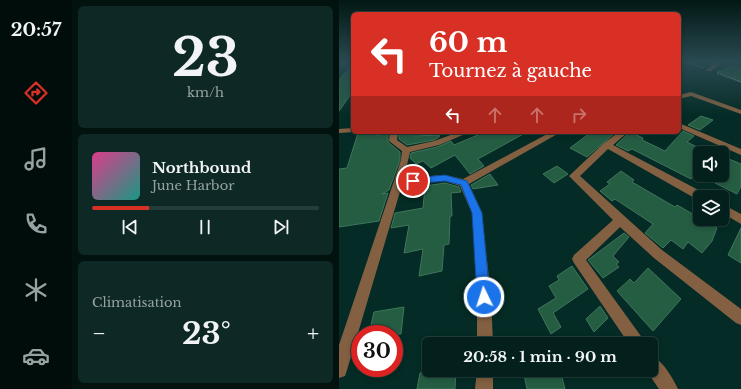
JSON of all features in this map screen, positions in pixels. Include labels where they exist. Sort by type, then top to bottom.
[{"type":"street","points":[[681,96],[691,94],[741,112]]},
{"type":"street","points":[[681,126],[741,152]]},
{"type":"street","points":[[339,131],[351,130]]},
{"type":"street","points":[[394,134],[393,141],[406,150],[436,143],[460,134]]},
{"type":"street","points":[[398,182],[445,178],[464,183],[553,134]]},
{"type":"street","points":[[621,134],[607,145],[574,176],[658,254],[741,318]]},
{"type":"street","points":[[607,145],[693,192]]},
{"type":"street","points":[[339,370],[398,182],[406,150]]},
{"type":"street","points":[[464,183],[477,213],[485,337]]},
{"type":"street","points":[[729,212],[741,219]]},
{"type":"street","points":[[620,220],[578,259],[633,337]]},
{"type":"street","points":[[658,373],[669,389]]},
{"type":"street","points":[[484,389],[485,377]]},
{"type":"building","points":[[339,80],[351,80],[351,94],[339,111]]},
{"type":"building","points":[[701,116],[713,120],[700,130],[688,125]]},
{"type":"building","points":[[683,131],[694,136],[687,142],[695,146],[693,146],[693,176],[691,179],[632,149],[628,151],[616,145],[628,134],[634,134],[643,138],[642,140],[665,151]]},
{"type":"building","points":[[358,134],[388,134],[388,142],[400,152],[400,160],[389,190],[382,194],[388,193],[379,221],[339,227],[339,169],[347,168]]},
{"type":"building","points":[[399,134],[414,134],[414,136],[440,135],[434,140],[407,145],[399,139]]},
{"type":"building","points":[[480,134],[523,134],[478,159],[484,166],[470,174],[455,155],[431,168],[423,161],[416,164],[410,158],[411,153],[437,147],[451,141],[454,145]]},
{"type":"building","points":[[589,134],[614,134],[587,157],[570,148]]},
{"type":"building","points":[[729,159],[741,164],[741,186],[737,194],[715,183],[729,182]]},
{"type":"building","points":[[557,166],[568,174],[554,183],[543,174]]},
{"type":"building","points":[[621,171],[634,180],[632,182],[675,207],[677,205],[693,214],[693,226],[714,226],[717,228],[712,241],[702,253],[688,242],[683,249],[671,240],[663,248],[645,233],[653,224],[615,199],[612,201],[600,191],[610,184],[607,182]]},
{"type":"building","points":[[490,174],[498,185],[473,189],[471,185]]},
{"type":"building","points":[[445,183],[459,187],[461,192],[451,193],[452,216],[450,216],[449,244],[444,245],[442,271],[419,276],[423,249],[404,253],[409,225],[391,228],[395,213],[423,208],[425,186]]},
{"type":"building","points":[[741,228],[741,263],[728,255]]},
{"type":"building","points":[[624,233],[629,237],[613,256],[619,262],[616,264],[619,267],[603,278],[588,260]]},
{"type":"building","points":[[572,266],[588,289],[553,313],[561,327],[551,334],[538,309],[556,298],[549,286],[559,280],[557,276]]},
{"type":"building","points":[[648,268],[681,299],[653,331],[617,291],[630,279],[634,283]]},
{"type":"building","points":[[600,306],[608,318],[594,332],[586,319]]},
{"type":"building","points":[[404,307],[402,325],[371,325],[374,312]]},
{"type":"building","points":[[420,373],[422,373],[422,377],[456,377],[455,389],[417,389]]},
{"type":"building","points":[[524,377],[562,377],[565,389],[527,389]]},
{"type":"route","points":[[413,181],[445,178],[464,183],[477,213],[484,297]]}]
